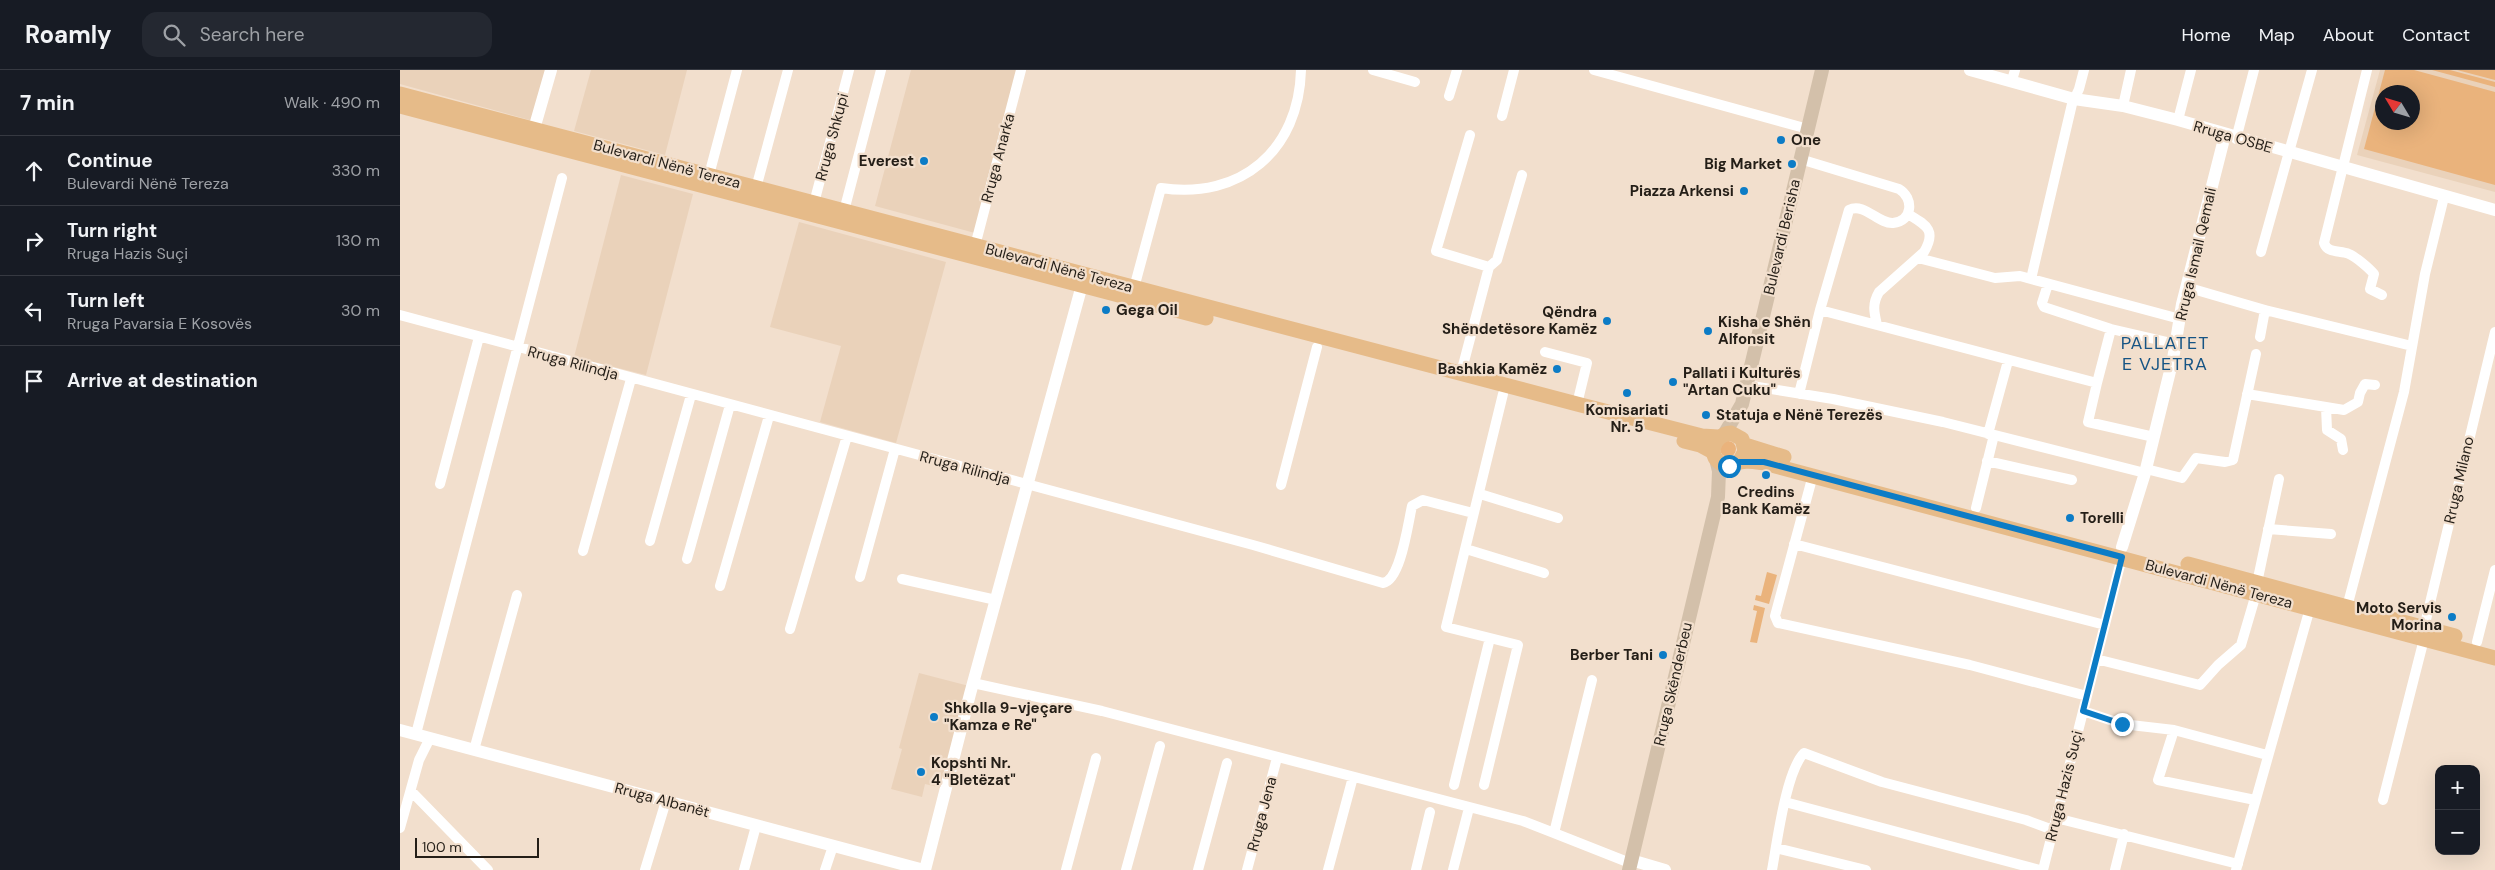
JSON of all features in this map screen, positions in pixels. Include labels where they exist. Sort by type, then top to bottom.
[{"type":"main road","name":"Bulevardi Berisha","points":[[1743,442],[1742,404],[1746,385],[1822,70]]},
{"type":"main road","name":"Bulevardi Nënë Tereza","points":[[400,94],[1461,373],[1504,390],[1700,445],[1718,445],[1734,433],[1743,442],[1756,450],[1976,508],[2122,552],[2256,589],[2310,608],[2424,633],[2477,642],[2495,648]]},
{"type":"main road","name":"Bulevardi Nënë Tereza","points":[[400,106],[1317,347],[1504,390],[1577,404],[1702,436],[1718,445],[1726,465],[1764,462],[1813,476],[2122,552]]},
{"type":"main road","name":"Bulevardi Berisha","points":[[1718,445],[1742,404]]},
{"type":"main road","points":[[1737,463],[1745,454],[1743,442]]},
{"type":"main road","name":"Rruga Skënderbeu","points":[[1630,864],[1718,497],[1718,445]]},
{"type":"main road","name":"Rruga Skënderbeu","points":[[1718,497],[1737,463]]},
{"type":"main road","name":"Bulevardi Nënë Tereza","points":[[2256,589],[2347,607],[2495,658]]},
{"type":"street","points":[[534,129],[551,70]]},
{"type":"street","points":[[709,176],[737,70]]},
{"type":"street","points":[[756,188],[788,70]]},
{"type":"street","name":"Rruga Shkupi","points":[[814,203],[849,70]]},
{"type":"street","points":[[844,211],[881,70]]},
{"type":"street","name":"Rruga Anarka","points":[[975,246],[1021,70]]},
{"type":"street","points":[[1134,288],[1161,188],[1180,191],[1215,187],[1247,173],[1260,164],[1281,142],[1290,128],[1299,98],[1301,70]]},
{"type":"street","points":[[1373,70],[1415,82]]},
{"type":"street","points":[[1449,96],[1457,70]]},
{"type":"street","points":[[1502,116],[1514,70]]},
{"type":"street","points":[[1594,70],[1808,128]]},
{"type":"street","name":"Rruga OSBE","points":[[1970,70],[2014,75],[2074,99],[2123,106],[2178,120],[2289,154],[2495,210]]},
{"type":"street","points":[[2031,279],[2074,99],[2084,70]]},
{"type":"street","points":[[2123,106],[2131,70]]},
{"type":"street","points":[[2178,120],[2191,70]]},
{"type":"street","points":[[2231,137],[2254,70]]},
{"type":"street","points":[[2261,252],[2312,70]]},
{"type":"street","points":[[2367,70],[2324,246],[2330,250],[2350,254],[2369,268],[2374,274],[2370,289],[2382,295]]},
{"type":"street","points":[[1470,135],[1436,251],[1489,267]]},
{"type":"street","name":"Rruga Ismail Qemali","points":[[2122,552],[2146,471],[2176,344],[2186,287],[2231,137]]},
{"type":"street","points":[[1800,159],[1899,189],[1907,196],[1909,210],[1929,231],[1928,245],[1918,258],[1880,292],[1875,300],[1873,307],[1877,325]]},
{"type":"street","points":[[1461,373],[1489,267],[1497,260],[1522,175]]},
{"type":"street","points":[[416,734],[562,178]]},
{"type":"street","points":[[2347,607],[2404,392],[2425,274],[2444,197]]},
{"type":"street","points":[[1798,394],[1849,210],[1859,208],[1880,220],[1893,223],[1902,220],[1909,210]]},
{"type":"street","points":[[1918,258],[1995,278],[2020,276],[2180,319]]},
{"type":"street","points":[[2048,284],[2042,303],[2044,307],[2111,329],[2176,344]]},
{"type":"street","points":[[925,870],[973,683],[1082,285]]},
{"type":"street","points":[[2186,287],[2265,310],[2412,346]]},
{"type":"street","points":[[1820,310],[2097,383]]},
{"type":"street","points":[[2260,337],[2265,310]]},
{"type":"street","name":"Rruga Rilindja","points":[[400,315],[631,379],[1253,545],[1383,583],[1390,581],[1397,571],[1412,506],[1423,500],[1473,514]]},
{"type":"street","points":[[2111,329],[2088,422],[2154,437]]},
{"type":"street","name":"Rruga Milano","points":[[2383,800],[2495,332]]},
{"type":"street","points":[[440,484],[479,337]]},
{"type":"street","points":[[1281,485],[1317,347]]},
{"type":"street","points":[[1545,352],[1587,363],[1577,404]]},
{"type":"street","points":[[1746,385],[1887,410],[2182,478],[2196,458],[2225,462],[2233,460],[2256,354]]},
{"type":"street","points":[[1976,508],[2008,361]]},
{"type":"street","points":[[583,551],[631,379]]},
{"type":"street","points":[[2247,394],[2344,410],[2358,402],[2360,392],[2365,384],[2375,384]]},
{"type":"street","points":[[1484,785],[1519,648],[1516,644],[1446,627],[1504,390]]},
{"type":"street","points":[[650,541],[691,395]]},
{"type":"street","points":[[687,559],[730,405]]},
{"type":"street","points":[[2326,408],[2327,430],[2341,439],[2343,450]]},
{"type":"street","points":[[720,586],[770,416]]},
{"type":"street","points":[[790,629],[847,436]]},
{"type":"street","points":[[860,577],[895,449]]},
{"type":"street","points":[[1987,461],[2072,480]]},
{"type":"street","points":[[1813,476],[1775,616],[1778,623],[1970,666],[2087,696]]},
{"type":"street","points":[[2096,659],[2200,685],[2218,665],[2240,648],[2256,589],[2279,479]]},
{"type":"street","points":[[1480,494],[1558,518]]},
{"type":"street","points":[[2268,529],[2331,534]]},
{"type":"street","points":[[1794,544],[2105,625]]},
{"type":"street","points":[[1466,549],[1544,572]]},
{"type":"street","name":"Rruga Hazis Suçi","points":[[2041,870],[2053,830],[2122,552]]},
{"type":"street","points":[[2477,642],[2495,570]]},
{"type":"street","points":[[902,579],[996,600]]},
{"type":"street","points":[[474,750],[517,595]]},
{"type":"street","points":[[2056,818],[2124,834],[2237,867],[2267,755],[2310,608]]},
{"type":"street","points":[[1454,785],[1490,638]]},
{"type":"street","points":[[1554,833],[1592,680]]},
{"type":"street","points":[[973,683],[1102,711],[1523,821],[1630,864],[1665,870]]},
{"type":"street","points":[[2083,711],[2122,724],[2174,730],[2267,755]]},
{"type":"street","name":"Rruga Albanët","points":[[400,730],[925,870]]},
{"type":"street","points":[[2174,730],[2158,780],[2255,800]]},
{"type":"street","points":[[400,828],[419,760],[430,738]]},
{"type":"street","points":[[1126,870],[1160,746]]},
{"type":"street","points":[[1772,870],[1786,802],[1798,760],[1804,753],[1882,782],[2026,820],[2053,830]]},
{"type":"street","points":[[1066,870],[1096,758]]},
{"type":"street","name":"Rruga Jena","points":[[1247,870],[1277,758]]},
{"type":"street","points":[[1198,870],[1227,763]]},
{"type":"street","points":[[1328,870],[1353,777]]},
{"type":"street","points":[[411,792],[488,870]]},
{"type":"street","points":[[644,870],[666,801]]},
{"type":"street","points":[[1786,802],[1976,855],[2041,870]]},
{"type":"street","points":[[1454,870],[1469,808]]},
{"type":"street","points":[[1416,870],[1430,812]]},
{"type":"street","points":[[744,870],[756,826]]},
{"type":"street","points":[[2115,870],[2124,834]]},
{"type":"street","points":[[825,870],[833,846]]},
{"type":"street","points":[[1776,848],[1866,870]]},
{"type":"shaded area","points":[[400,70],[547,70],[533,121],[400,84]]},
{"type":"shaded area","points":[[591,70],[687,70],[665,155],[574,131]]},
{"type":"shaded area","points":[[911,70],[1018,70],[975,233],[875,206]]},
{"type":"shaded area","points":[[2380,70],[2495,70],[2495,192],[2357,155],[2375,88],[2375,130],[2420,130],[2420,85],[2376,85]]},
{"type":"shaded area","points":[[2385,70],[2414,70],[2495,92],[2495,185],[2364,149],[2375,108],[2375,130],[2420,130],[2420,85],[2381,85]]},
{"type":"shaded area","points":[[2432,70],[2450,70],[2495,82],[2495,87]]},
{"type":"shaded area","points":[[2457,70],[2495,70],[2495,80]]},
{"type":"shaded area","points":[[621,175],[693,194],[646,375],[574,357]]},
{"type":"shaded area","points":[[799,222],[946,262],[896,443],[820,422],[841,346],[770,327]]},
{"type":"shaded area","points":[[1725,441],[1731,441],[1736,446],[1734,455],[1725,457],[1720,452],[1720,446]]},
{"type":"shaded area","points":[[1767,572],[1777,575],[1769,604],[1755,600],[1756,595],[1761,596]]},
{"type":"shaded area","points":[[1754,605],[1765,608],[1757,643],[1750,642],[1757,611],[1753,610]]},
{"type":"shaded area","name":"Shkolla 9-vjeçare \"Kamza e Re\"","points":[[919,673],[969,686],[942,788],[925,784],[922,797],[891,789],[902,749],[899,748]]},
{"type":"place","name":"One","points":[[1781,140]]},
{"type":"place","name":"Everest","points":[[924,161]]},
{"type":"place","name":"Big Market","points":[[1792,164]]},
{"type":"place","name":"Piazza Arkensi","points":[[1744,191]]},
{"type":"place","name":"Gega Oil","points":[[1106,310]]},
{"type":"place","name":"Qëndra Shëndetësore Kamëz","points":[[1607,321]]},
{"type":"place","name":"Kisha e Shën Alfonsit","points":[[1708,331]]},
{"type":"place","name":"Bashkia Kamëz","points":[[1557,369]]},
{"type":"place","name":"Pallati i Kulturës \"Artan Cuku\"","points":[[1673,382]]},
{"type":"place","name":"Komisariati Nr. 5","points":[[1627,393]]},
{"type":"place","name":"Statuja e Nënë Terezës","points":[[1706,415]]},
{"type":"place","name":"Credins Bank Kamëz","points":[[1766,475]]},
{"type":"place","name":"Torelli","points":[[2070,518]]},
{"type":"place","name":"Moto Servis Morina","points":[[2452,617]]},
{"type":"place","name":"Berber Tani","points":[[1663,655]]},
{"type":"place","name":"Shkolla 9-vjeçare \"Kamza e Re\"","points":[[934,717]]},
{"type":"place","name":"Kopshti Nr. 4 \"Bletëzat\"","points":[[921,772]]},
{"type":"district","name":"PALLATET E VJETRA","points":[[2165,353]]},
{"type":"route","points":[[1729,466],[1739,462],[1764,462],[2122,557],[2083,711],[2122,724]]}]
